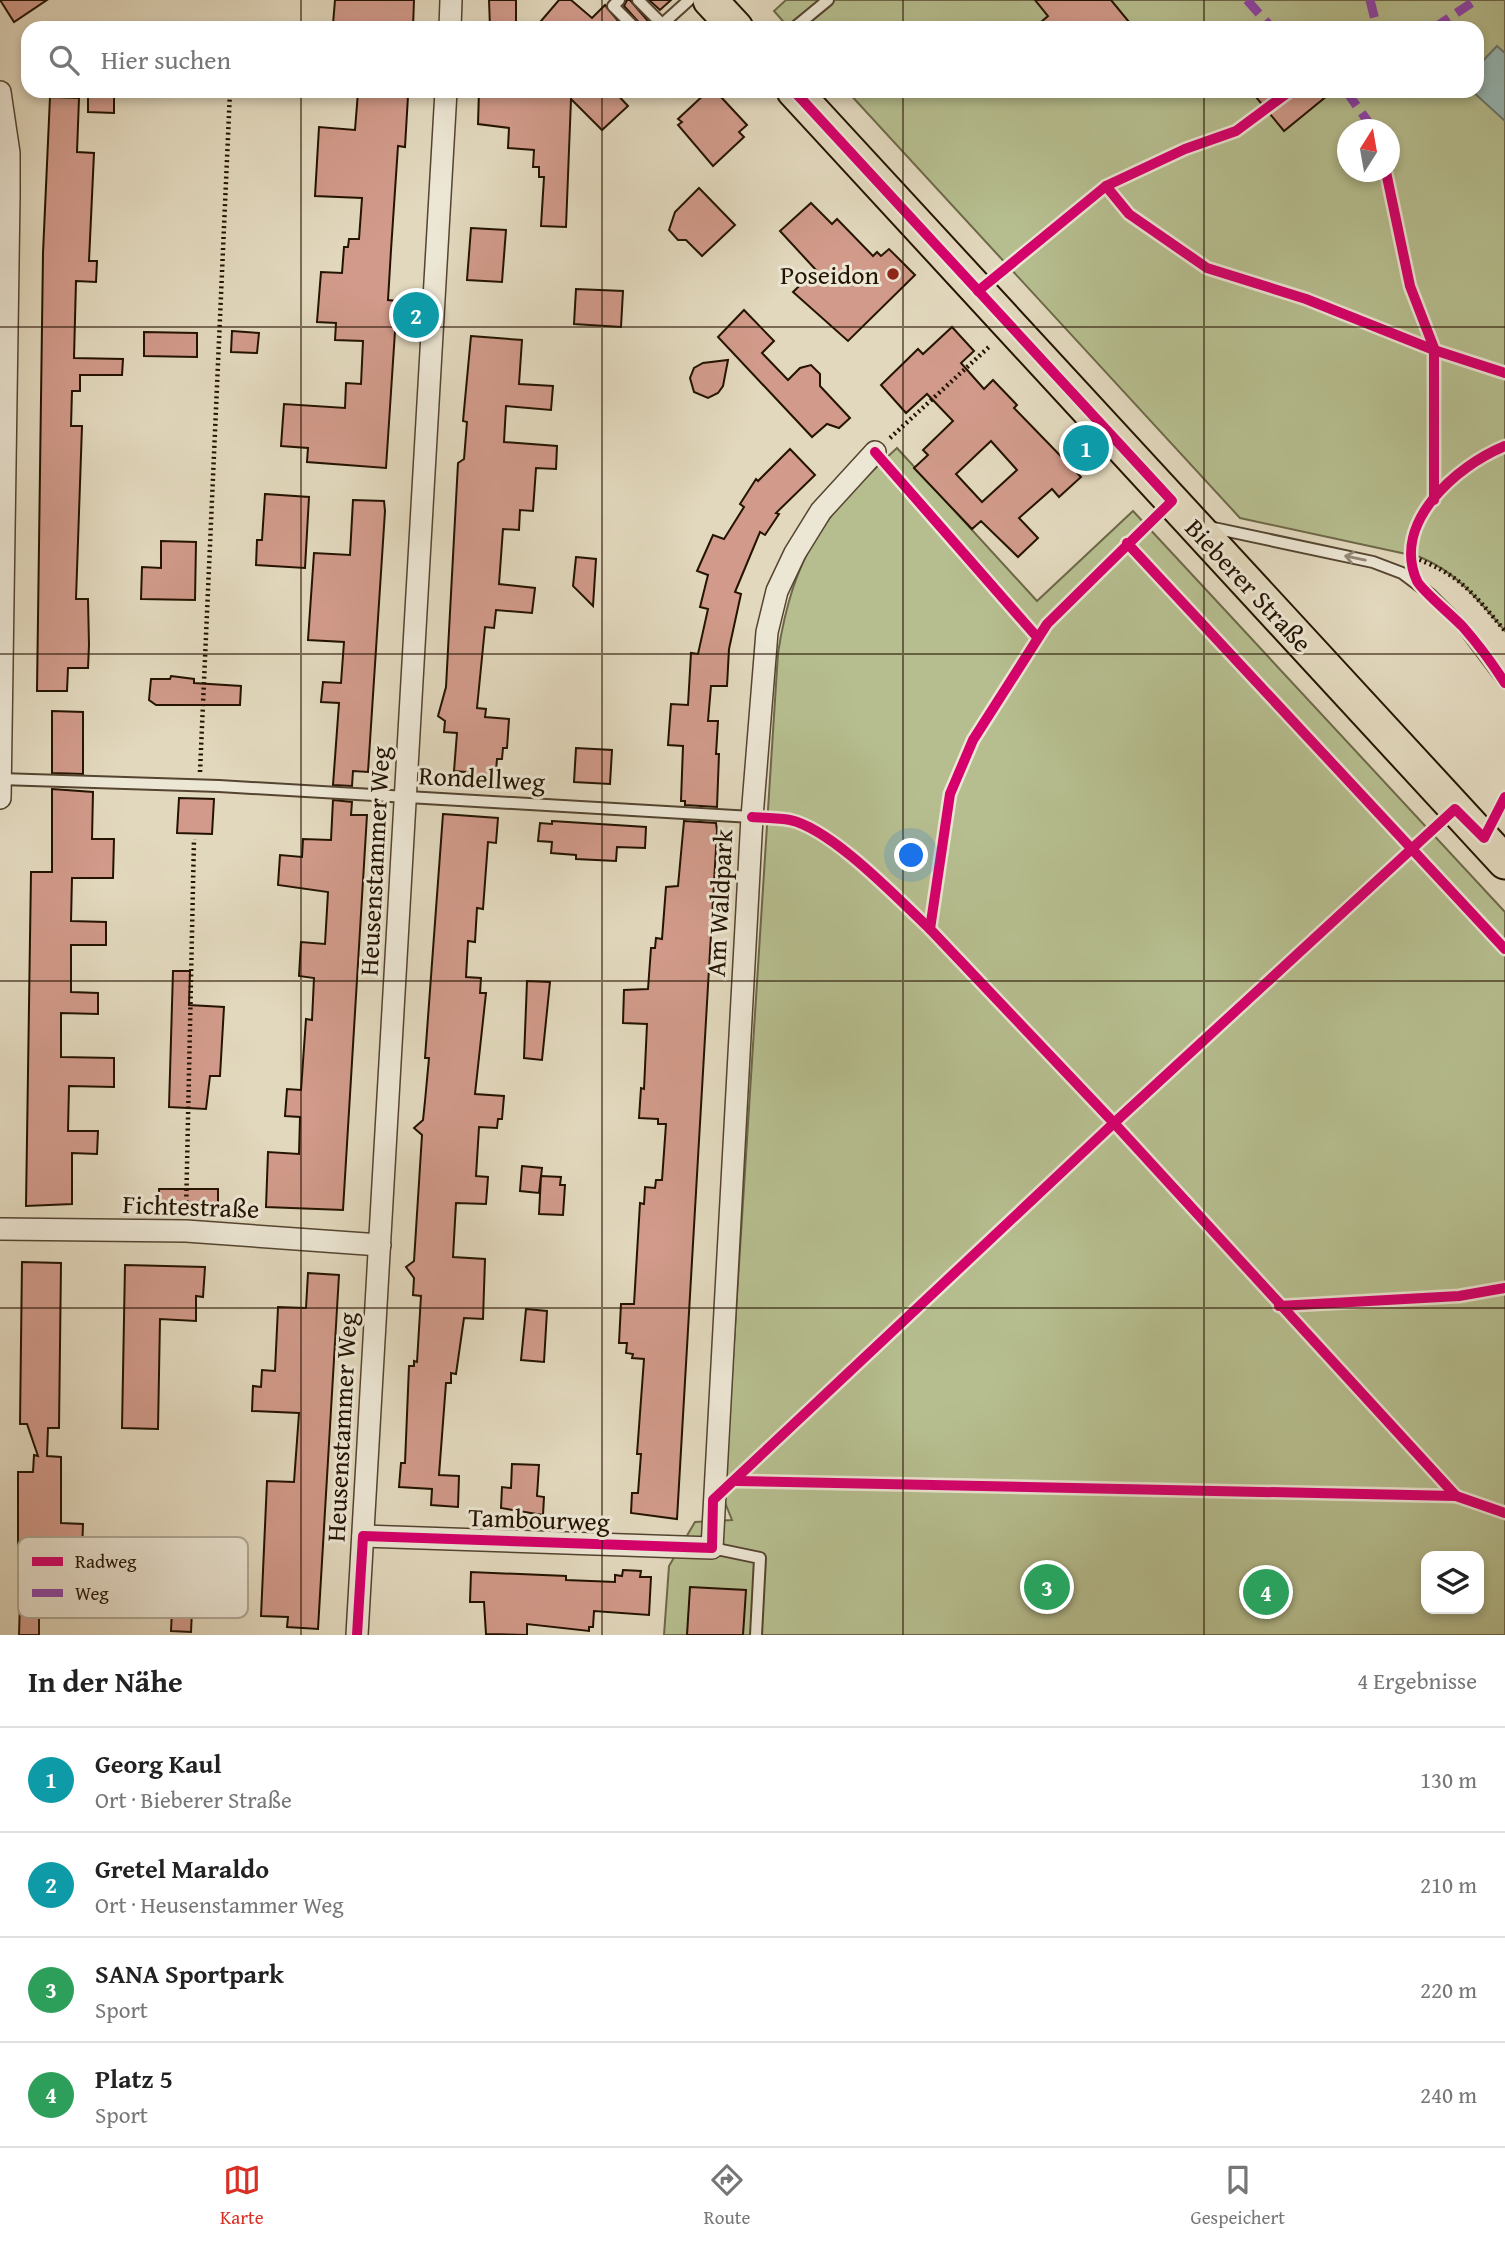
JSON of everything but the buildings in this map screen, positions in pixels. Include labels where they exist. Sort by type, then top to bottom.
[{"type":"main road","points":[[710,0],[730,21]]},
{"type":"main road","name":"Bieberer Straße","points":[[800,98],[1494,850]]},
{"type":"street","points":[[450,21],[451,0]]},
{"type":"street","points":[[0,92],[9,174],[0,798]]},
{"type":"street","name":"Heusenstammer Weg","points":[[358,1635],[446,98]]},
{"type":"street","name":"Am Waldpark","points":[[712,1548],[752,817],[764,655],[777,591],[795,553],[821,511],[875,452]]},
{"type":"street","name":"Fichtestraße","points":[[0,1229],[186,1231],[380,1245]]},
{"type":"street","name":"Tambourweg","points":[[363,1536],[712,1548]]},
{"type":"lane","points":[[620,0],[613,6],[628,21]]},
{"type":"lane","points":[[638,0],[656,21]]},
{"type":"lane","points":[[666,21],[690,0]]},
{"type":"lane","points":[[802,21],[828,0]]},
{"type":"lane","points":[[1191,523],[1373,562],[1402,573],[1430,594],[1463,627],[1505,683]]},
{"type":"lane","name":"Rondellweg","points":[[0,779],[200,785],[752,817]]},
{"type":"lane","points":[[1494,850],[1505,797]]},
{"type":"lane","points":[[712,1548],[760,1558],[756,1635]]},
{"type":"path","points":[[200,785],[230,98]]},
{"type":"path","points":[[875,452],[990,346]]},
{"type":"path","points":[[1410,557],[1450,573],[1472,592],[1505,631]]},
{"type":"path","points":[[186,1231],[194,839]]},
{"type":"green space","points":[[786,0],[1505,0],[1505,631],[1457,579],[1420,557],[1240,518],[853,98],[1484,98],[1484,21],[783,21],[774,11]]},
{"type":"green space","points":[[897,448],[1037,601],[1133,511],[1505,912],[1505,1635],[664,1635],[669,1566],[695,1522],[732,1520],[724,1500],[778,653],[793,588],[803,561],[831,516]]},
{"type":"water","points":[[1497,46],[1505,53],[1505,121],[1480,98],[1484,98],[1484,60]]},
{"type":"marked path","points":[[1247,0],[1266,21]]},
{"type":"marked path","points":[[1370,0],[1375,21]]},
{"type":"marked path","points":[[1444,21],[1476,0]]},
{"type":"marked path","points":[[1351,98],[1366,119]]},
{"type":"cycle path","points":[[800,98],[1172,501],[1047,624],[973,740],[950,794],[930,929],[1114,1123],[1456,1496]]},
{"type":"cycle path","points":[[1106,186],[1185,149],[1236,131],[1281,98]]},
{"type":"cycle path","points":[[1388,182],[1410,286],[1434,348],[1434,500]]},
{"type":"cycle path","points":[[978,291],[1106,186],[1129,214],[1207,268],[1306,299],[1434,350],[1505,373]]},
{"type":"cycle path","points":[[1505,446],[1467,467],[1433,499],[1420,518],[1413,538],[1411,559],[1420,585],[1463,627],[1505,683]]},
{"type":"cycle path","points":[[875,452],[1037,637]]},
{"type":"cycle path","points":[[1127,543],[1505,949]]},
{"type":"cycle path","points":[[357,1635],[363,1536],[712,1548],[713,1500],[1114,1123],[1455,809],[1484,838],[1505,797]]},
{"type":"cycle path","points":[[752,817],[790,820],[825,837],[864,867],[930,929]]},
{"type":"cycle path","points":[[1279,1306],[1459,1296],[1505,1288]]},
{"type":"cycle path","points":[[737,1481],[1456,1496],[1505,1513]]},
{"type":"place","name":"Poseidon","points":[[893,274]]},
{"type":"place","name":"Gretel Maraldo","points":[[416,315]]},
{"type":"place","name":"Georg Kaul","points":[[1086,448]]},
{"type":"place","name":"SANA Sportpark","points":[[1047,1587]]},
{"type":"place","name":"Platz 5","points":[[1266,1592]]}]
